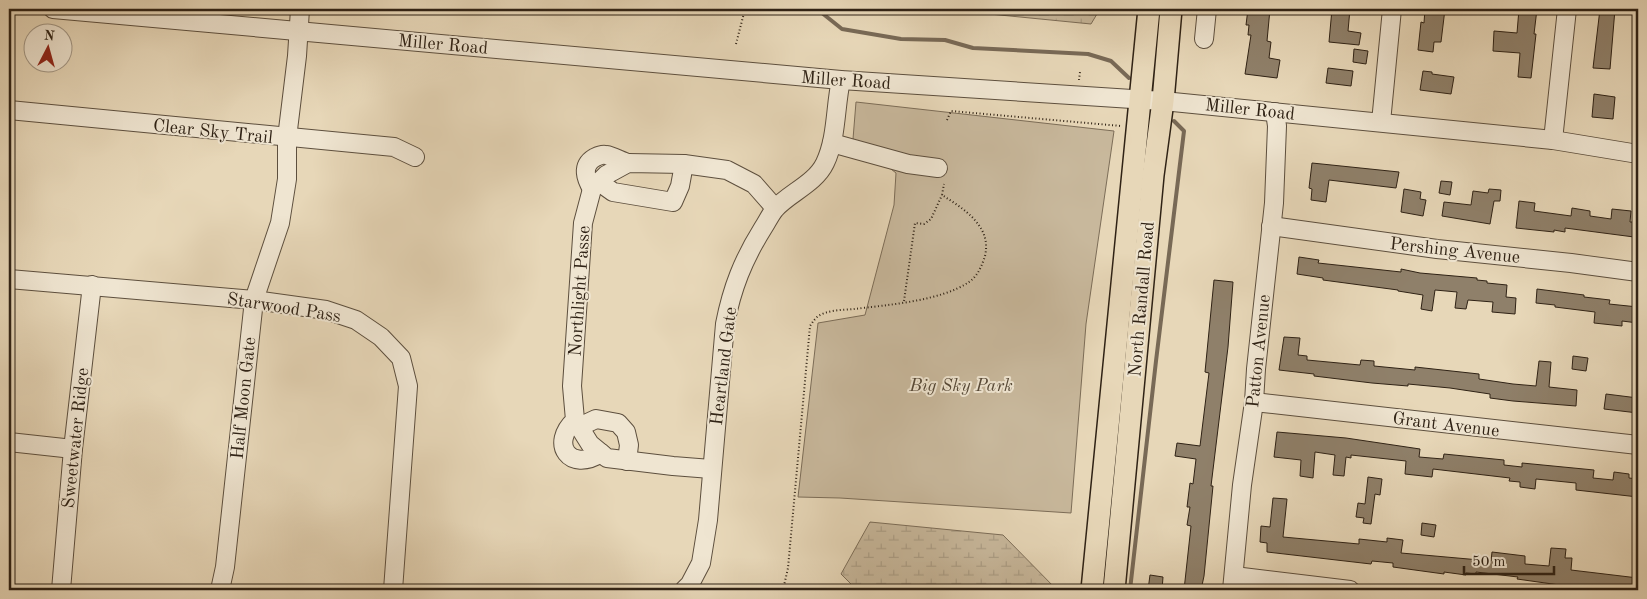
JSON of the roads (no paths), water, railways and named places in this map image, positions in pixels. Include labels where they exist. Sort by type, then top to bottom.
[{"type":"main road","name":"North Randall Road","points":[[1092,590],[1149,9]]},
{"type":"main road","name":"North Randall Road","points":[[1114,590],[1152,175],[1163,101],[1171,9]]},
{"type":"street","name":"Miller Road","points":[[53,9],[841,80],[1163,101],[1553,140],[1638,154]]},
{"type":"street","name":"Half Moon Gate","points":[[220,590],[225,567],[254,300],[280,223],[287,179],[287,138],[297,56],[300,9]]},
{"type":"street","points":[[1204,39],[1207,9]]},
{"type":"street","points":[[1381,122],[1392,9]]},
{"type":"street","points":[[1553,140],[1567,9]]},
{"type":"street","name":"Heartland Gate","points":[[684,590],[690,584],[701,563],[708,520],[711,468],[725,324],[732,293],[754,241],[775,208],[816,175],[825,164],[832,143],[841,80]]},
{"type":"street","name":"Clear Sky Trail","points":[[9,110],[394,147],[415,157]]},
{"type":"street","name":"Patton Avenue","points":[[1233,583],[1242,485],[1254,402],[1275,183],[1277,126],[1275,112]]},
{"type":"street","points":[[832,143],[908,164],[941,176]]},
{"type":"street","points":[[684,164],[680,186],[674,202],[613,192],[596,186],[606,175],[628,163],[684,164],[727,170],[754,184],[775,208]]},
{"type":"street","name":"Northlight Passe","points":[[577,424],[572,386],[583,223],[596,186]]},
{"type":"street","name":"Pershing Avenue","points":[[1271,226],[1437,249],[1638,272]]},
{"type":"street","name":"Starwood Pass","points":[[9,279],[254,300],[326,310],[356,320],[381,337],[401,358],[408,386],[393,590]]},
{"type":"street","name":"Sweetwater Ridge","points":[[61,590],[73,449],[92,286]]},
{"type":"street","name":"Grant Avenue","points":[[1254,402],[1638,445]]},
{"type":"street","points":[[600,453],[584,461],[575,459],[567,454],[563,444],[568,426],[596,419],[618,423],[626,432],[629,445],[627,461]]},
{"type":"street","points":[[577,424],[590,444],[607,458],[711,468]]},
{"type":"street","points":[[9,442],[73,449]]},
{"type":"street","points":[[1233,583],[1350,590]]},
{"type":"waterway","points":[[822,9],[822,13],[842,29],[901,39],[945,40],[973,48],[1088,54],[1111,61],[1129,78]]},
{"type":"waterway","points":[[1130,590],[1184,131],[1174,121]]},
{"type":"park label","name":"Big Sky Park","points":[[961,385]]}]
